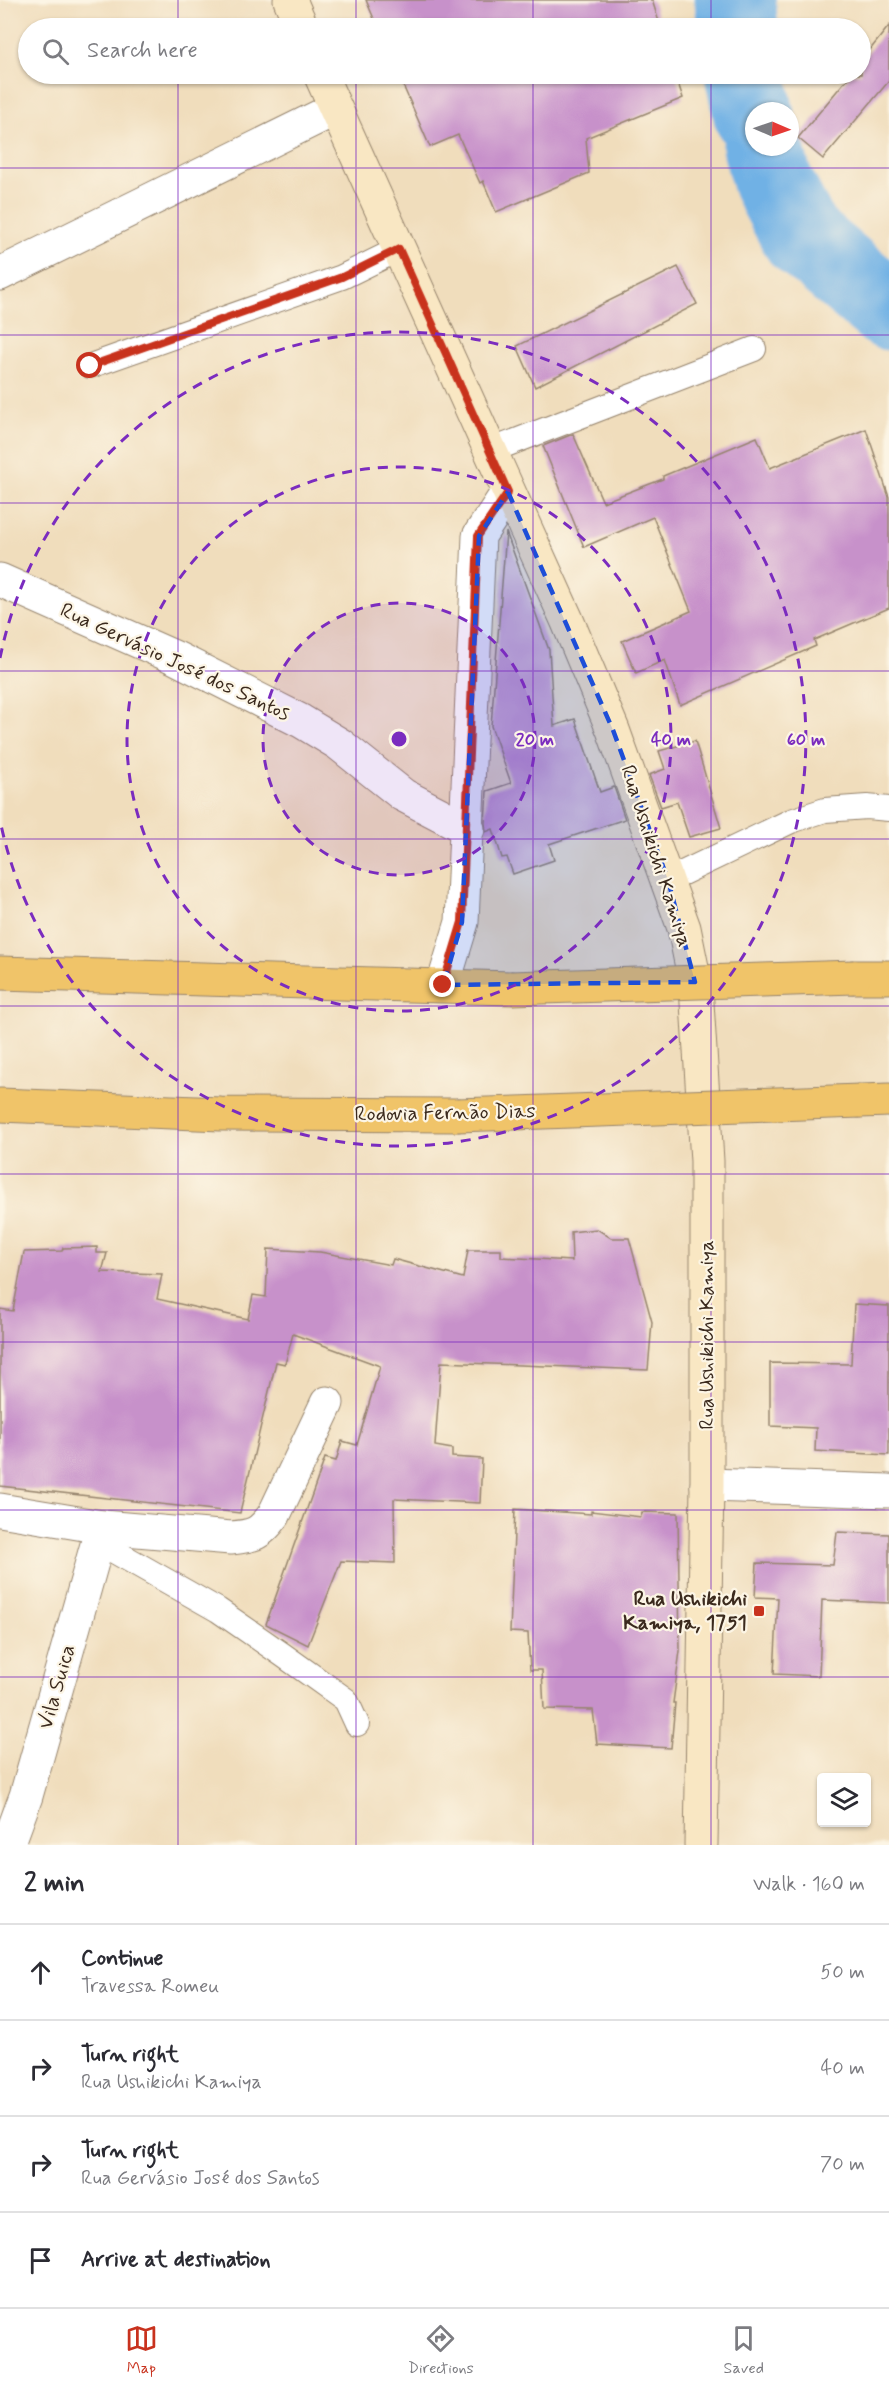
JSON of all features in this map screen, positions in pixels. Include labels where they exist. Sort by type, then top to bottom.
[{"type":"highway","points":[[0,973],[511,988],[889,976]]},
{"type":"highway","name":"Rodovia Fernão Dias","points":[[0,1105],[221,1114],[457,1115],[874,1100]]},
{"type":"main road","points":[[290,0],[298,18]]},
{"type":"main road","name":"Rua Ushikichi Kamiya","points":[[324,84],[567,620],[613,730],[684,928],[696,987],[706,1161],[707,1485],[701,1845]]},
{"type":"street","points":[[0,274],[335,109]]},
{"type":"street","points":[[443,985],[462,922],[468,828],[478,536],[508,492]]},
{"type":"street","name":"Rua Gervásio José dos Santos","points":[[0,580],[176,658],[301,721],[339,744],[403,795],[468,828]]},
{"type":"street","points":[[0,1510],[100,1535],[231,1538],[250,1536],[262,1530],[274,1515],[327,1403]]},
{"type":"street","points":[[707,1485],[889,1491]]},
{"type":"street","name":"Vila Suica","points":[[8,1845],[26,1796],[100,1535]]},
{"type":"lane","points":[[90,366],[342,277],[399,249]]},
{"type":"lane","points":[[490,451],[754,349]]},
{"type":"lane","points":[[668,880],[791,821],[825,810],[889,808]]},
{"type":"lane","points":[[100,1535],[218,1610],[346,1700],[357,1724]]},
{"type":"highlighted area","points":[[508,492],[613,730],[668,880],[695,982],[443,985],[462,922],[479,536]]},
{"type":"building","points":[[366,0],[652,0],[658,18],[374,18]]},
{"type":"building","points":[[889,26],[889,81],[823,159],[799,139],[843,84],[871,84],[871,48]]},
{"type":"building","points":[[402,84],[678,84],[683,98],[586,138],[589,173],[496,212],[483,181],[480,183],[458,135],[430,147]]},
{"type":"building","points":[[678,267],[697,304],[535,387],[517,346]]},
{"type":"building","points":[[866,429],[889,497],[889,608],[814,640],[816,646],[680,705],[665,660],[636,673],[622,641],[691,611],[653,517],[584,547],[543,446],[573,434],[603,502],[663,479],[663,476],[757,437],[770,468]]},
{"type":"building","points":[[506,532],[549,650],[554,726],[575,719],[600,792],[614,787],[625,819],[549,844],[554,860],[513,874],[507,857],[502,858],[493,829],[486,832],[485,823],[487,791],[511,783],[491,726]]},
{"type":"building","points":[[695,741],[721,828],[689,837],[677,802],[661,807],[649,775],[665,769],[659,751]]},
{"type":"building","points":[[597,1229],[611,1238],[629,1238],[652,1322],[648,1370],[441,1362],[435,1446],[452,1449],[452,1457],[482,1459],[480,1503],[394,1499],[395,1563],[341,1561],[308,1645],[266,1624],[325,1458],[336,1461],[342,1441],[357,1445],[380,1366],[293,1334],[285,1364],[276,1362],[240,1513],[0,1486],[0,1309],[13,1311],[24,1252],[97,1247],[97,1253],[107,1253],[102,1272],[162,1274],[157,1299],[248,1319],[253,1295],[266,1297],[268,1249],[320,1252],[391,1265],[393,1259],[463,1278],[468,1250],[501,1250],[501,1257],[572,1261],[571,1232]]},
{"type":"building","points":[[854,1304],[889,1306],[889,1455],[815,1451],[816,1428],[770,1426],[770,1363],[851,1364]]},
{"type":"building","points":[[515,1509],[591,1514],[591,1511],[641,1517],[642,1512],[678,1513],[680,1651],[673,1703],[675,1703],[671,1748],[597,1744],[593,1710],[544,1709],[542,1670],[530,1670],[528,1633],[510,1632]]},
{"type":"building","points":[[837,1532],[889,1534],[889,1603],[822,1600],[819,1676],[774,1674],[778,1598],[755,1597],[757,1563],[833,1565]]},
{"type":"waterway","points":[[735,0],[737,18]]},
{"type":"waterway","points":[[747,84],[751,102]]},
{"type":"waterway","points":[[765,156],[772,181],[801,236],[889,310]]},
{"type":"place","name":"Rua Ushikichi Kamiya, 1751","points":[[759,1611]]},
{"type":"route","points":[[90,366],[342,277],[399,249],[508,492],[478,536],[468,828],[462,922],[443,985]]}]
